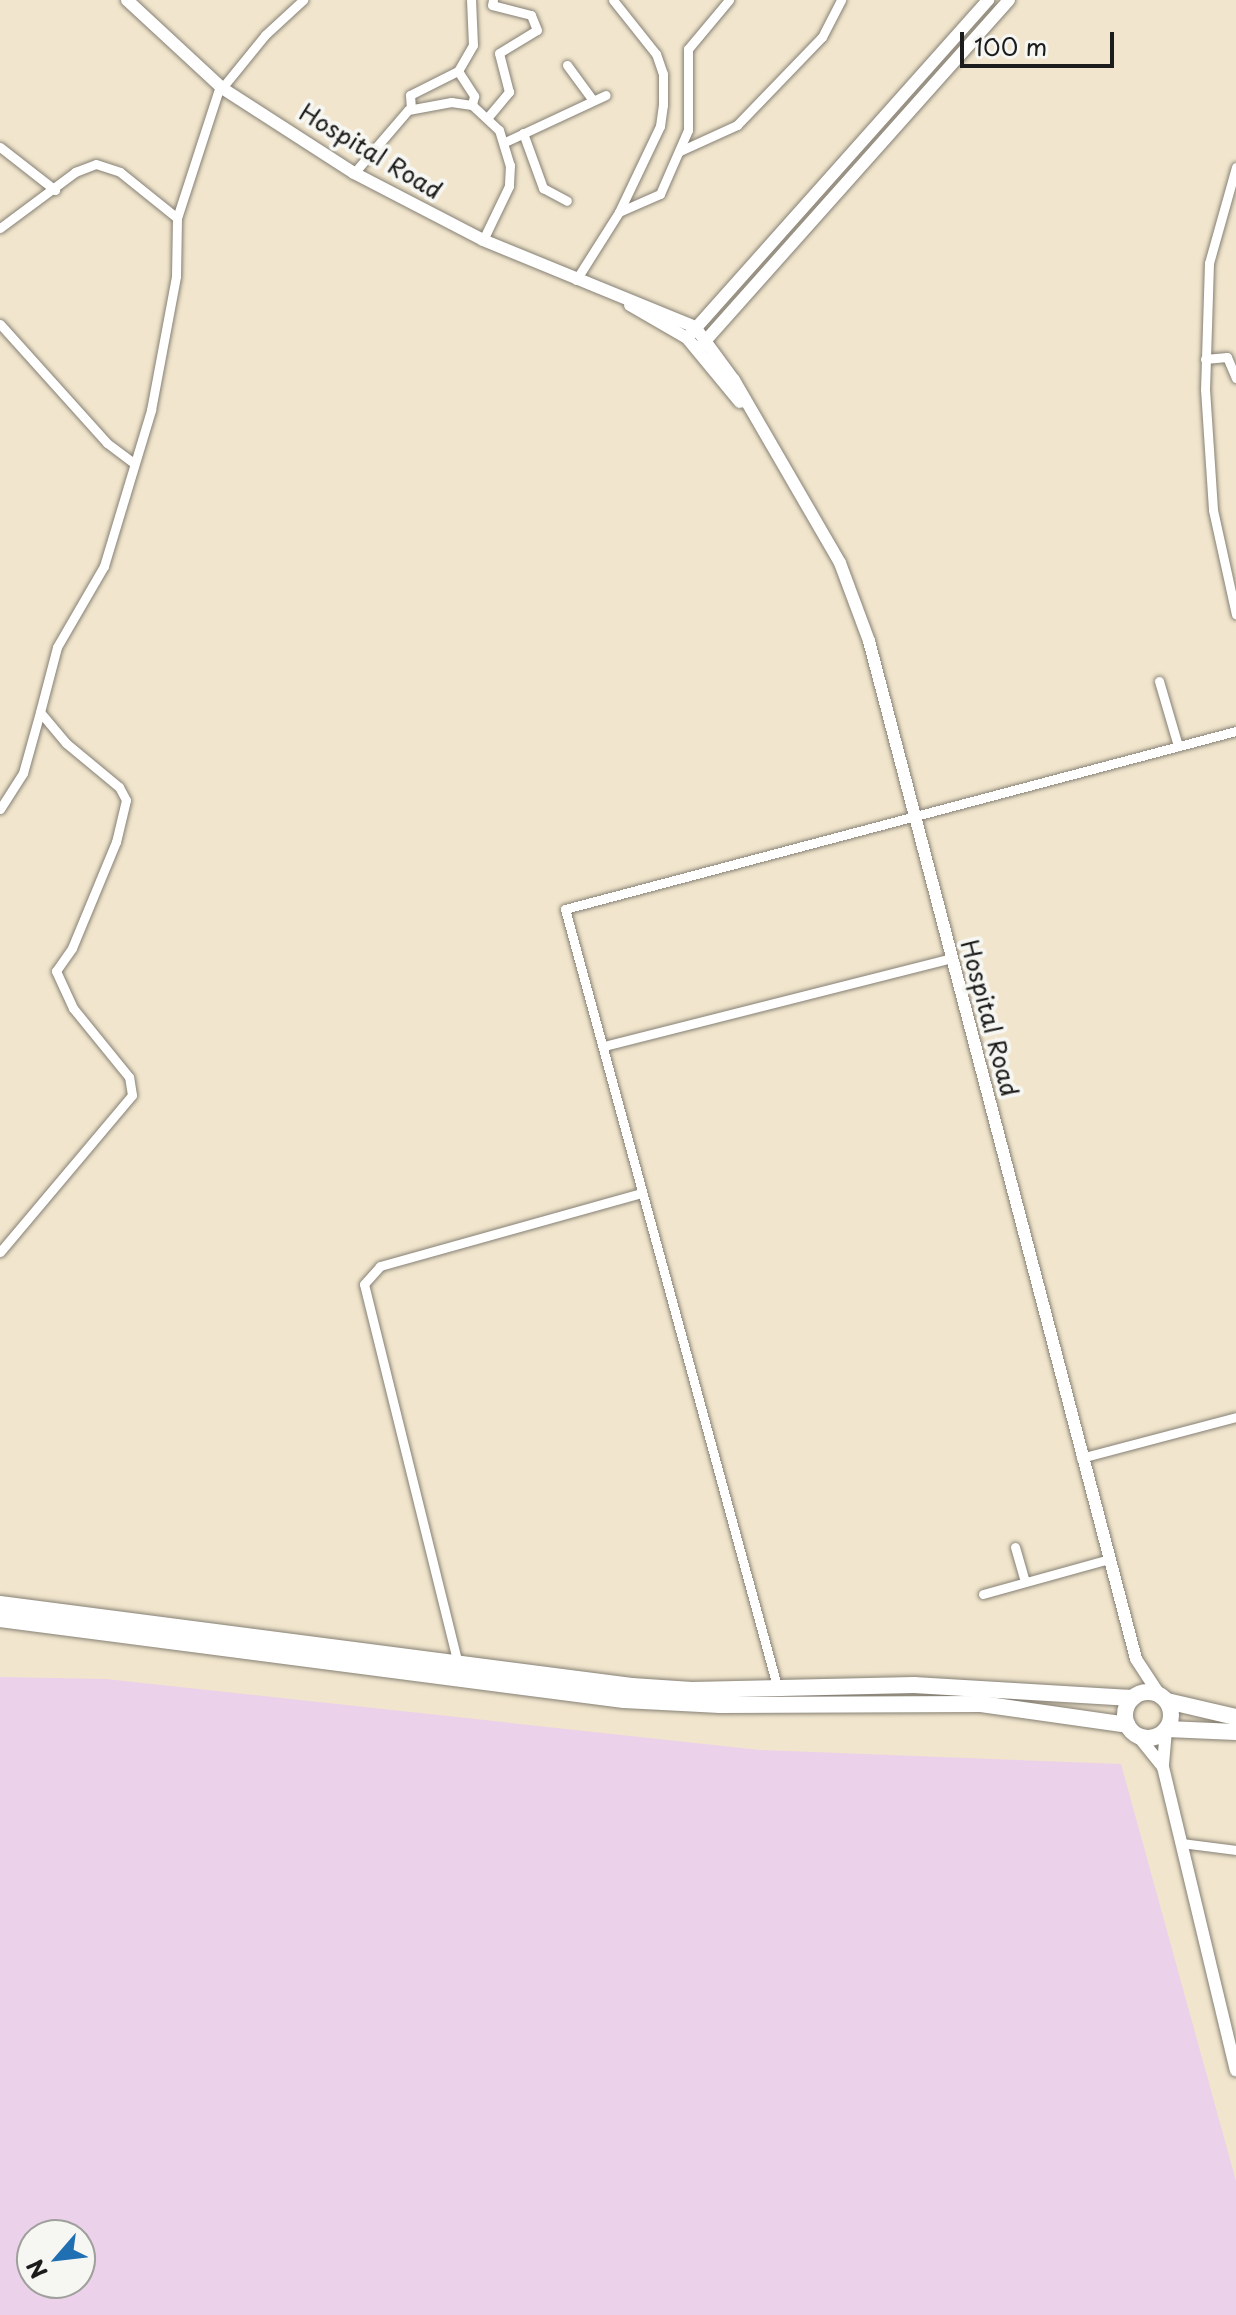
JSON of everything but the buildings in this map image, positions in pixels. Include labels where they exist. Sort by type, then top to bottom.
[{"type":"highway","points":[[0,1604],[458,1664],[677,1689],[777,1686],[982,1688],[1163,1698],[1236,1717]]},
{"type":"highway","points":[[0,1619],[624,1700],[720,1705],[981,1704],[1133,1730],[1154,1737],[1192,1728],[1236,1732]]},
{"type":"highway","points":[[1133,1697],[1125,1712],[1133,1730]]},
{"type":"highway","points":[[1163,1698],[1171,1717],[1166,1733]]},
{"type":"street","name":"Hospital Road","points":[[127,0],[221,87],[354,173],[483,240],[691,332],[703,343],[747,410],[840,563],[856,600],[1136,1659]]},
{"type":"street","points":[[0,809],[23,773],[57,647],[104,566],[162,370],[176,276],[177,218],[221,87],[265,35],[303,0]]},
{"type":"street","points":[[411,109],[410,95],[458,71],[473,45],[471,0]]},
{"type":"street","points":[[488,117],[509,92],[499,53],[537,30],[531,15],[492,5],[493,0]]},
{"type":"street","points":[[576,280],[619,212],[660,126],[663,74],[645,35],[613,0]]},
{"type":"street","points":[[619,212],[660,194],[688,130],[688,49],[729,0]]},
{"type":"street","points":[[680,151],[737,125],[822,37],[841,0]]},
{"type":"street","points":[[691,332],[988,0]]},
{"type":"street","points":[[703,343],[1009,0]]},
{"type":"street","points":[[567,65],[592,99]]},
{"type":"street","points":[[458,71],[474,96],[472,105]]},
{"type":"street","points":[[505,142],[606,95]]},
{"type":"street","points":[[900,99],[912,110]]},
{"type":"street","points":[[354,173],[385,132],[411,109],[451,102],[472,105],[488,117],[505,142],[509,186],[483,240]]},
{"type":"street","points":[[523,133],[543,188],[567,201]]},
{"type":"street","points":[[0,147],[55,190]]},
{"type":"street","points":[[0,228],[85,167],[107,165],[177,218]]},
{"type":"street","points":[[1236,167],[1209,263],[1205,359],[1213,510],[1231,566],[1236,615]]},
{"type":"street","points":[[733,285],[744,294]]},
{"type":"street","points":[[0,324],[107,443],[134,463]]},
{"type":"street","points":[[1205,359],[1227,357],[1236,378]]},
{"type":"street","points":[[1159,681],[1178,746]]},
{"type":"street","points":[[0,1252],[132,1095],[129,1077],[73,1008],[56,971],[72,948],[116,842],[126,800],[119,787],[66,743],[40,712]]},
{"type":"street","points":[[777,1686],[565,909],[1236,731]]},
{"type":"street","points":[[604,1046],[951,958]]},
{"type":"street","points":[[458,1664],[364,1284],[380,1266],[642,1193]]},
{"type":"street","points":[[1081,1458],[1236,1417]]},
{"type":"street","points":[[1015,1547],[1025,1582]]},
{"type":"street","points":[[983,1594],[1109,1559]]},
{"type":"street","points":[[1133,1697],[1136,1659]]},
{"type":"street","points":[[1136,1659],[1163,1698]]},
{"type":"street","points":[[1133,1730],[1163,1767]]},
{"type":"street","points":[[1166,1733],[1163,1767],[1236,2070]]},
{"type":"street","points":[[1182,1843],[1236,1850]]},
{"type":"shaded area","points":[[0,1677],[106,1679],[760,1750],[1121,1764],[1236,2181],[1236,2315],[0,2315]]}]
